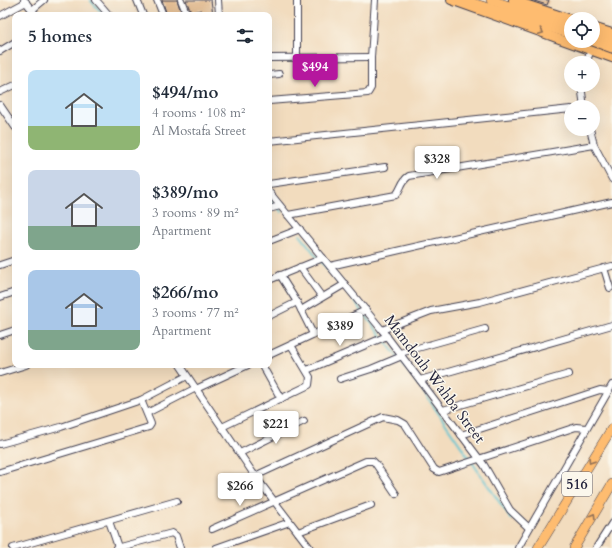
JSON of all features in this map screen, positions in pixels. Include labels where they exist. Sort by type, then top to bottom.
[{"type":"highway","points":[[463,0],[564,25]]},
{"type":"highway","points":[[491,0],[564,24]]},
{"type":"highway","points":[[600,36],[612,40]]},
{"type":"highway","points":[[600,47],[612,48]]},
{"type":"highway","name":"516","points":[[540,544],[612,428]]},
{"type":"highway","name":"516","points":[[574,548],[612,484]]},
{"type":"main road","points":[[452,0],[564,37]]},
{"type":"main road","points":[[512,0],[564,23]]},
{"type":"main road","points":[[600,30],[612,34]]},
{"type":"main road","points":[[595,48],[612,58]]},
{"type":"street","points":[[0,16],[25,1],[34,12],[44,0]]},
{"type":"street","points":[[96,0],[106,12]]},
{"type":"street","points":[[137,0],[142,12]]},
{"type":"street","points":[[157,0],[162,12]]},
{"type":"street","points":[[181,0],[187,12]]},
{"type":"street","points":[[218,0],[219,12]]},
{"type":"street","points":[[297,0],[297,57]]},
{"type":"street","points":[[272,101],[368,93],[371,88],[370,57],[375,0]]},
{"type":"street","points":[[0,51],[12,44]]},
{"type":"street","points":[[272,58],[370,57]]},
{"type":"street","points":[[272,75],[280,74]]},
{"type":"street","points":[[0,92],[12,86]]},
{"type":"street","points":[[1,110],[12,123]]},
{"type":"street","points":[[272,141],[564,110]]},
{"type":"street","points":[[592,136],[594,144],[612,179]]},
{"type":"street","points":[[288,215],[396,195],[400,191],[402,183],[409,176],[594,144]]},
{"type":"street","points":[[272,184],[385,167]]},
{"type":"street","points":[[330,266],[612,202]]},
{"type":"street","name":"Mamdouh Wahba Street","points":[[275,207],[288,215],[300,229],[320,258],[330,266],[342,285],[363,311],[382,330],[384,338],[420,380],[461,435],[476,459],[494,482],[510,510],[529,528]]},
{"type":"street","points":[[272,240],[300,229]]},
{"type":"street","points":[[272,279],[320,258]]},
{"type":"street","points":[[0,265],[12,261]]},
{"type":"street","points":[[382,330],[431,311],[480,302],[612,266]]},
{"type":"street","points":[[300,267],[322,297]]},
{"type":"street","points":[[604,268],[610,288]]},
{"type":"street","points":[[280,275],[297,302],[313,334]]},
{"type":"street","points":[[301,310],[342,285]]},
{"type":"street","points":[[0,297],[12,293]]},
{"type":"street","points":[[272,314],[297,302]]},
{"type":"street","points":[[272,354],[363,311]]},
{"type":"street","points":[[420,380],[612,325]]},
{"type":"street","points":[[340,379],[399,357],[485,329]]},
{"type":"street","points":[[0,335],[12,331]]},
{"type":"street","points":[[307,370],[384,338]]},
{"type":"street","points":[[222,427],[309,385],[311,380],[307,370],[291,345]]},
{"type":"street","points":[[0,373],[16,368]]},
{"type":"street","points":[[182,368],[255,476],[310,548]]},
{"type":"street","points":[[146,413],[242,368]]},
{"type":"street","points":[[264,368],[281,399]]},
{"type":"street","points":[[443,410],[569,374]]},
{"type":"street","points":[[0,444],[61,427],[142,400],[187,376]]},
{"type":"street","points":[[518,548],[612,385]]},
{"type":"street","points":[[461,435],[600,390],[608,391]]},
{"type":"street","points":[[0,472],[150,426],[142,400]]},
{"type":"street","points":[[255,476],[375,420],[390,417],[404,424],[436,471],[445,471],[466,462],[579,426],[586,428]]},
{"type":"street","points":[[240,453],[304,421]]},
{"type":"street","points":[[212,529],[369,460],[375,463],[396,494]]},
{"type":"street","points":[[13,548],[177,501]]},
{"type":"street","points":[[298,532],[371,505]]},
{"type":"street","points":[[109,520],[117,548],[170,534],[176,536],[180,548]]},
{"type":"street","points":[[216,548],[290,522]]},
{"type":"street","points":[[596,548],[612,523]]},
{"type":"building","points":[[162,0],[177,0],[181,12],[166,12]]},
{"type":"building","points":[[186,0],[211,0],[213,12],[201,12],[201,10],[191,12]]},
{"type":"building","points":[[531,0],[549,0],[547,5]]},
{"type":"waterway","points":[[90,0],[101,12]]},
{"type":"waterway","points":[[272,201],[282,212]]},
{"type":"waterway","points":[[300,235],[318,258]]},
{"type":"waterway","points":[[321,261],[341,285]]},
{"type":"waterway","points":[[353,299],[421,388],[511,519]]}]
